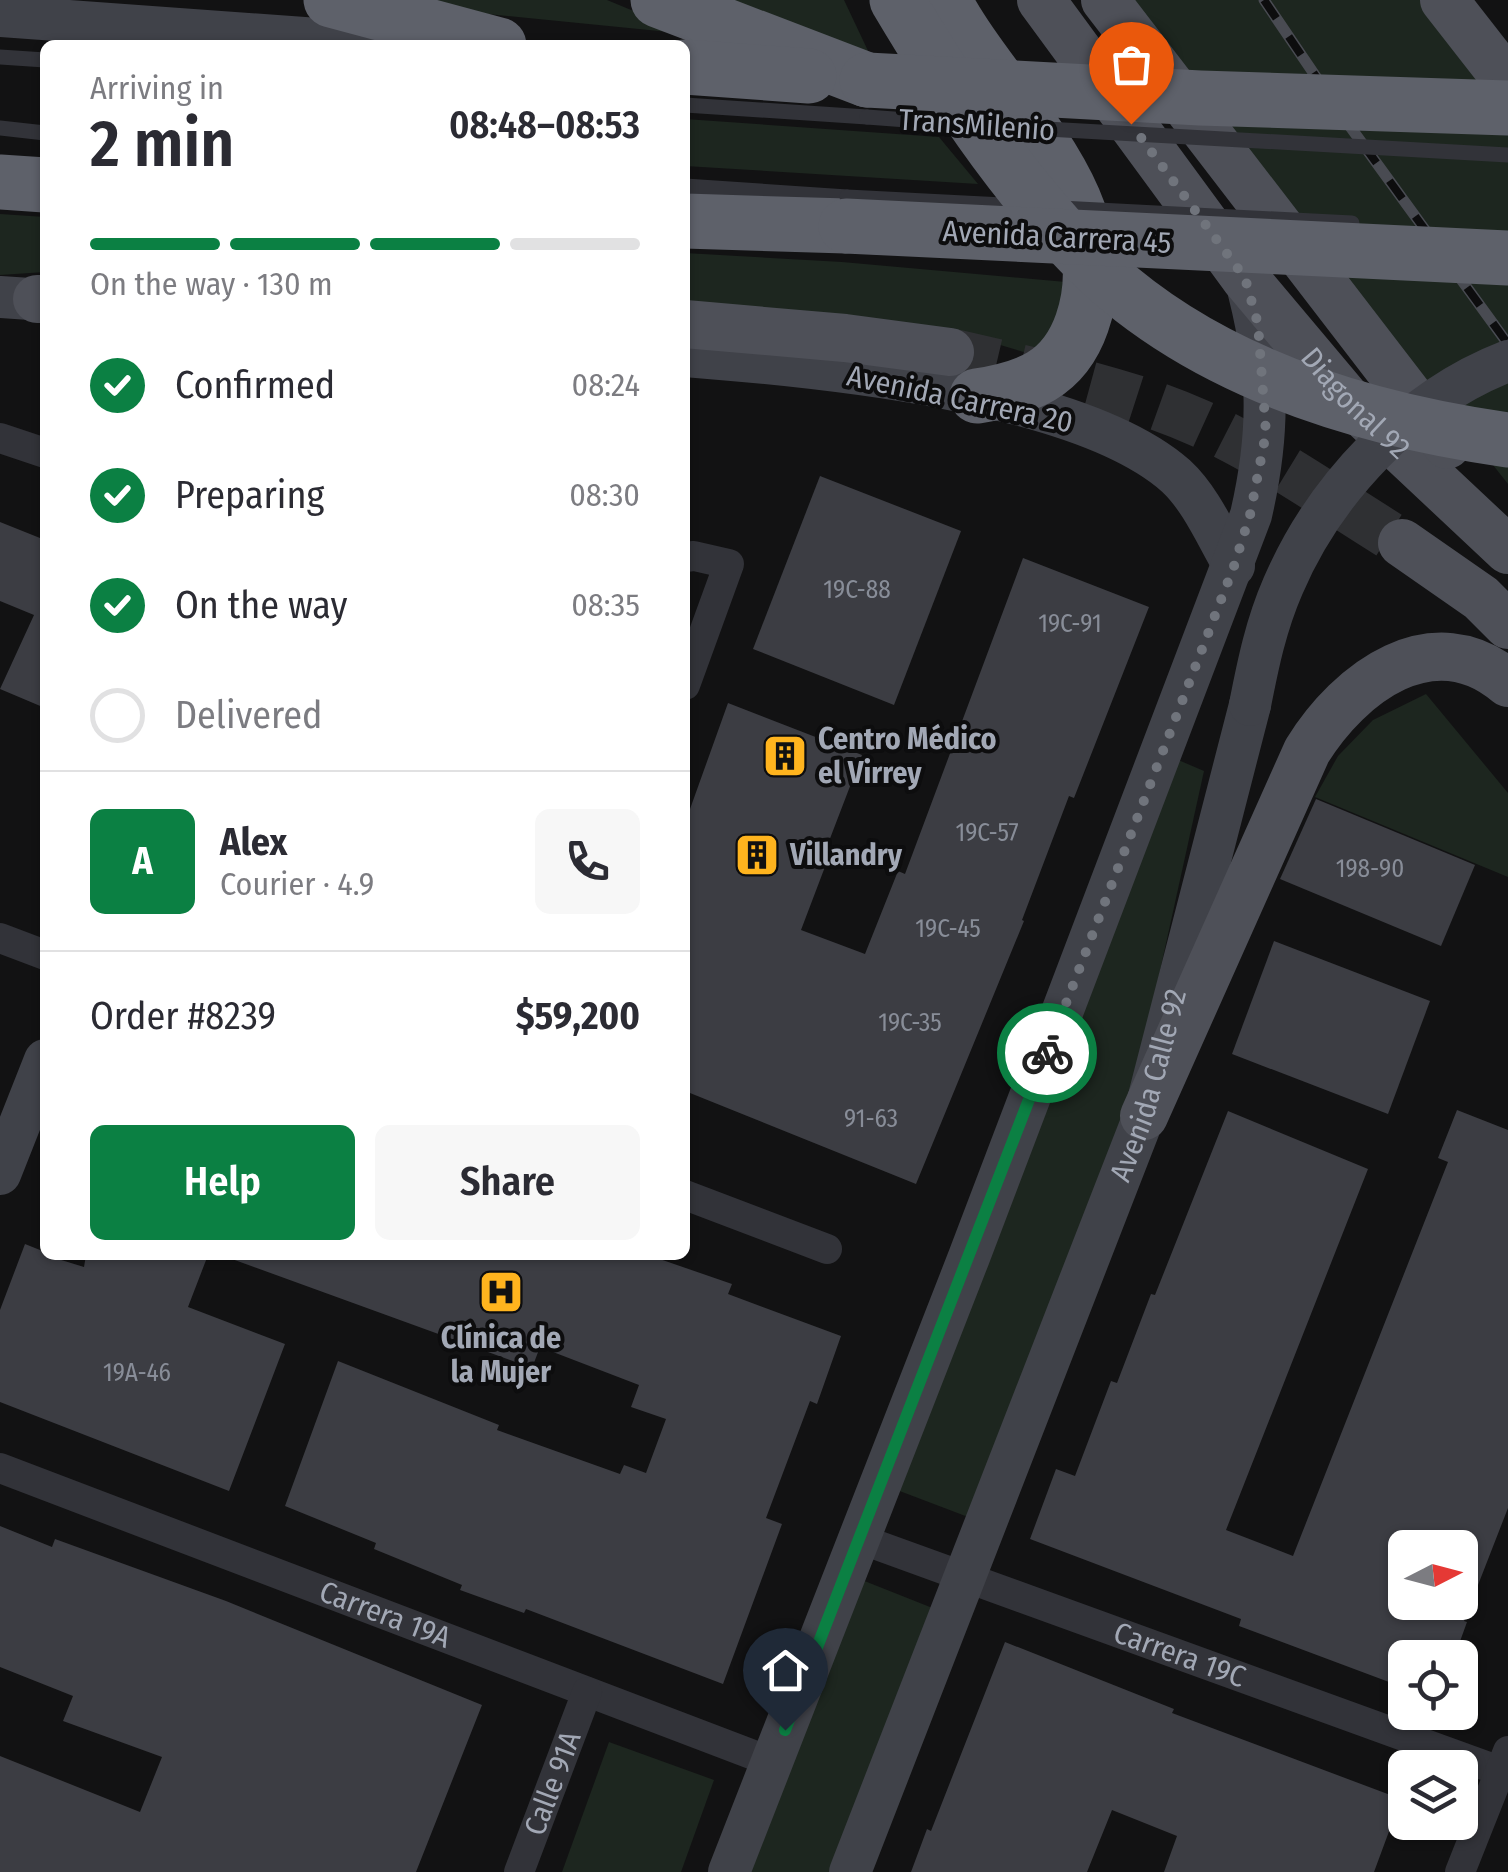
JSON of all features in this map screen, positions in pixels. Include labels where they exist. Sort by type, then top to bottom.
[{"type":"highway","points":[[331,0],[480,40]]},
{"type":"highway","points":[[658,0],[867,99]]},
{"type":"highway","name":"Avenida Carrera 45","points":[[897,0],[960,103],[1008,170],[1080,252],[1167,324],[1220,355],[1296,389],[1390,418],[1508,440]]},
{"type":"highway","points":[[944,0],[980,60],[1066,181],[1084,224],[1091,256],[1087,308],[1079,333],[1061,359],[1038,380],[1013,390],[963,374]]},
{"type":"highway","points":[[690,68],[867,99],[1200,98],[1508,108]]},
{"type":"highway","points":[[0,182],[40,185]]},
{"type":"highway","points":[[690,220],[846,212]]},
{"type":"highway","name":"Avenida Carrera 45","points":[[846,212],[1508,258]]},
{"type":"main road","name":"Diagonal 92","points":[[1040,0],[1245,278],[1344,398],[1508,550]]},
{"type":"main road","name":"Diagonal 92","points":[[1106,0],[1508,523]]},
{"type":"main road","points":[[1444,0],[1508,82]]},
{"type":"main road","points":[[0,16],[331,40]]},
{"type":"main road","points":[[729,1872],[1234,566],[1250,515],[1266,433],[1258,324],[1245,278]]},
{"type":"main road","points":[[690,324],[845,338],[963,374]]},
{"type":"main road","name":"Avenida Carrera 20","points":[[690,357],[884,378],[963,374],[1146,454],[1179,479],[1234,566]]},
{"type":"main road","name":"Avenida Calle 92","points":[[850,1872],[1144,1116],[1250,705],[1262,644],[1283,585],[1312,530],[1349,480],[1392,434],[1442,396],[1508,361]]},
{"type":"main road","points":[[1402,543],[1481,598],[1508,625]]},
{"type":"main road","points":[[1144,1116],[1307,751],[1325,722],[1382,673],[1421,658],[1457,658],[1494,672],[1508,683]]},
{"type":"main road","points":[[0,1174],[40,1073]]},
{"type":"street","points":[[0,438],[40,451]]},
{"type":"street","points":[[690,556],[730,564],[690,672]]},
{"type":"street","points":[[0,938],[40,953]]},
{"type":"street","points":[[690,1197],[827,1248]]},
{"type":"street","name":"Carrera 19A","points":[[0,1468],[772,1762]]},
{"type":"street","name":"Carrera 19C","points":[[860,1539],[1504,1761]]},
{"type":"street","name":"Calle 91A","points":[[519,1872],[587,1692]]},
{"type":"street","points":[[1460,1872],[1504,1761]]},
{"type":"lane","points":[[0,57],[40,60]]},
{"type":"lane","name":"TransMilenio","points":[[690,105],[867,99],[1173,139],[1508,155]]},
{"type":"lane","points":[[0,128],[40,132]]},
{"type":"lane","points":[[690,187],[846,212],[1372,224]]},
{"type":"shaded area","points":[[410,0],[607,0],[689,34],[457,11]]},
{"type":"shaded area","points":[[733,0],[844,0],[870,55]]},
{"type":"shaded area","points":[[1126,0],[1422,0],[1508,116],[1508,484]]},
{"type":"shaded area","points":[[690,119],[939,137],[978,184],[690,166]]},
{"type":"shaded area","points":[[0,214],[40,217],[40,272],[0,275]]},
{"type":"shaded area","points":[[690,253],[1066,282],[1066,305],[1037,356],[970,336],[690,304]]},
{"type":"shaded area","points":[[1426,694],[1508,793],[1508,877],[1315,797],[1338,756],[1373,720]]},
{"type":"shaded area","points":[[1176,759],[1204,771],[1128,1116],[976,1520],[897,1490]]},
{"type":"shaded area","points":[[862,1580],[935,1609],[831,1872],[747,1872]]},
{"type":"shaded area","points":[[609,1742],[714,1780],[681,1872],[562,1872]]},
{"type":"building","points":[[820,476],[961,531],[894,705],[753,649]]},
{"type":"building","points":[[0,522],[40,538],[40,706],[0,689],[34,615],[0,601]]},
{"type":"building","points":[[1023,558],[1149,607],[1074,798],[1069,796],[1024,921],[916,1184],[690,1093],[690,809],[728,703],[862,755],[826,849],[831,851],[801,930],[865,954],[898,871],[905,874]]},
{"type":"building","points":[[1316,799],[1475,865],[1441,946],[1280,879]]},
{"type":"building","points":[[1274,941],[1430,1001],[1388,1114],[1232,1054]]},
{"type":"building","points":[[1457,1110],[1508,1130],[1508,1508],[1478,1585],[1478,1530],[1388,1530],[1388,1620],[1464,1620],[1460,1640],[1388,1640],[1388,1682],[1239,1626],[1241,1619],[1030,1539],[1056,1469],[1075,1476],[1111,1381],[1117,1383],[1151,1294],[1155,1295],[1228,1111],[1368,1169],[1226,1530],[1293,1556],[1448,1162],[1438,1158]]},
{"type":"building","points":[[25,1244],[40,1250],[40,1260],[61,1260],[84,1267],[85,1260],[206,1260],[188,1307],[285,1344],[229,1491],[0,1402],[0,1310]]},
{"type":"building","points":[[235,1260],[662,1260],[732,1284],[728,1294],[841,1336],[817,1404],[810,1401],[766,1518],[782,1524],[723,1684],[526,1609],[524,1613],[460,1590],[462,1585],[374,1549],[376,1543],[285,1506],[338,1361],[499,1425],[497,1430],[620,1474],[624,1465],[646,1473],[666,1419],[631,1407],[639,1385],[540,1347],[532,1368]]},
{"type":"building","points":[[0,1526],[52,1547],[55,1539],[226,1601],[482,1705],[416,1872],[0,1872],[0,1756],[140,1812],[162,1757],[63,1721],[73,1696],[0,1667]]},
{"type":"building","points":[[1005,1642],[1174,1709],[1172,1713],[1388,1794],[1388,1834],[1374,1872],[1164,1872],[1177,1836],[1112,1810],[1087,1872],[911,1872],[927,1829],[931,1831]]},
{"type":"tunnel","points":[[950,352],[1107,390],[1199,423],[1277,464],[1402,543]]},
{"type":"railway","points":[[1264,0],[1346,121],[1508,344]]},
{"type":"way so far","points":[[1047,1053],[1234,566],[1260,474],[1266,433],[1258,324],[1245,278],[1131,124]]},
{"type":"place","name":"Centro Médico el Virrey","points":[[785,756]]},
{"type":"place","name":"Villandry","points":[[757,855]]},
{"type":"place","name":"Clínica de la Mujer","points":[[501,1292]]},
{"type":"route","points":[[785,1730],[1047,1053]]}]
